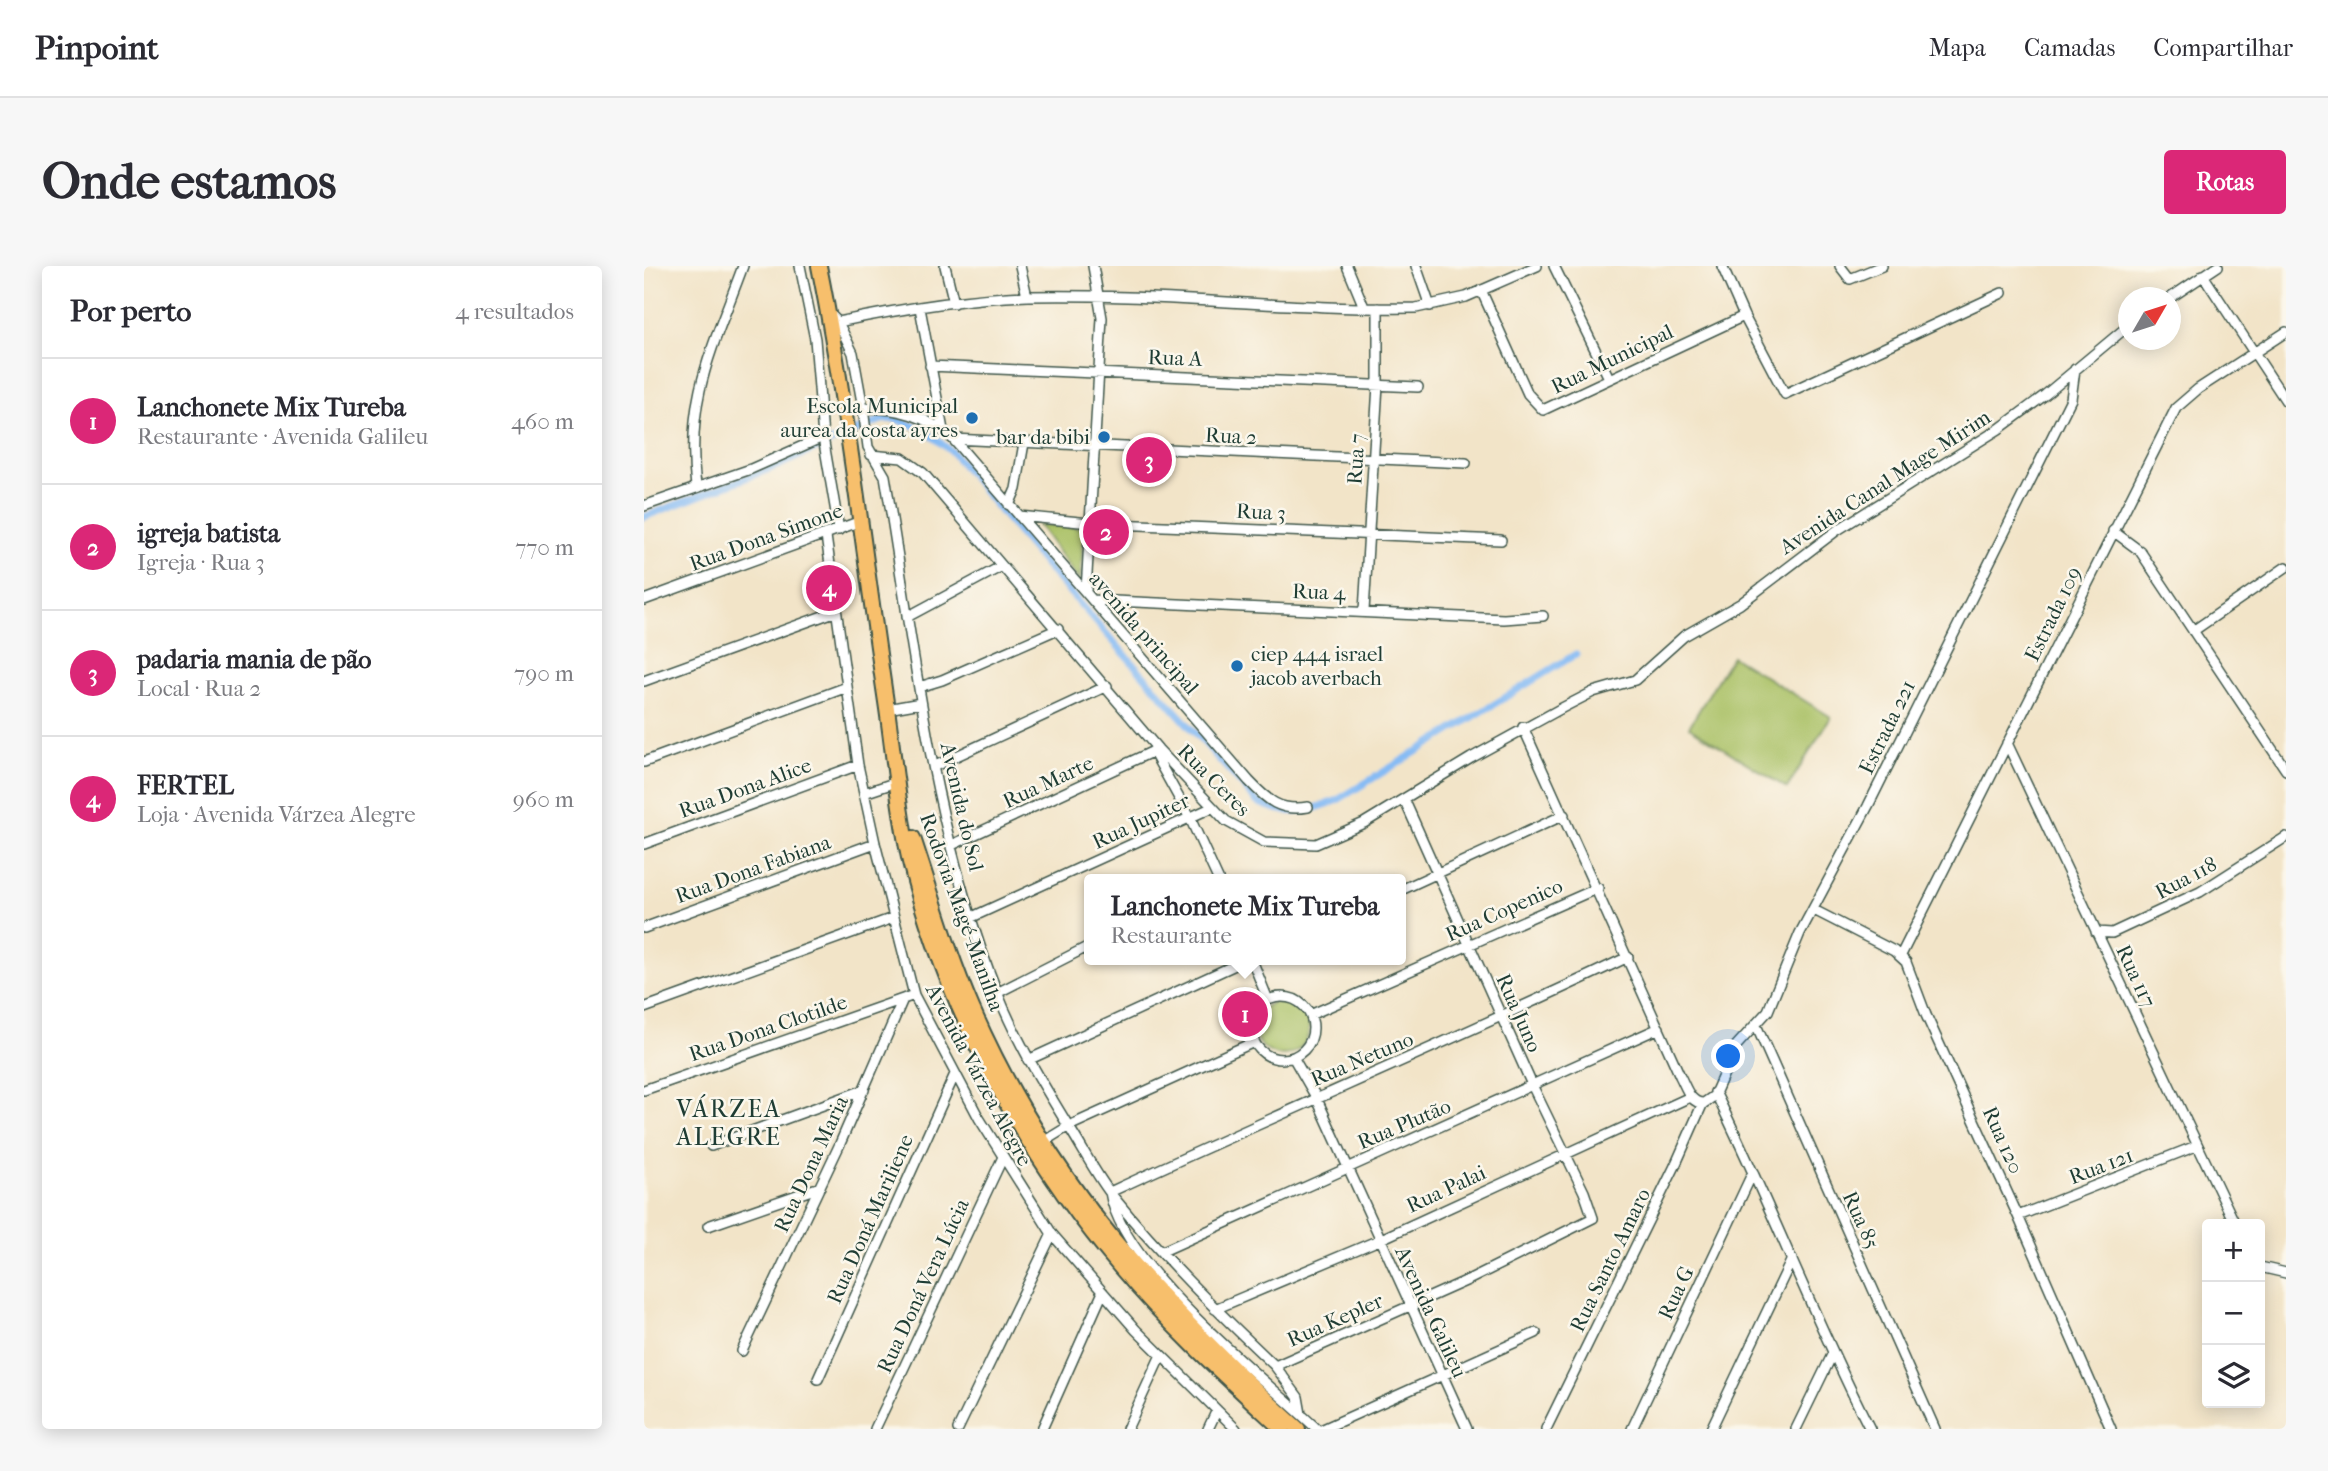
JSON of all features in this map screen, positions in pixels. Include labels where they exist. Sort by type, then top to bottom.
[{"type":"highway","name":"Rodovia Magé-Manilha","points":[[819,266],[833,317],[858,483],[897,782],[911,863],[945,971],[985,1061],[1034,1148],[1100,1242],[1189,1341],[1282,1429]]},
{"type":"highway","name":"Rodovia Magé-Manilha","points":[[900,800],[946,943],[972,1009],[1014,1093],[1043,1142],[1108,1235],[1152,1287],[1298,1429]]},
{"type":"street","points":[[696,487],[692,444],[695,406],[709,356],[743,266]]},
{"type":"street","points":[[800,266],[815,339],[824,440],[839,530]]},
{"type":"street","points":[[945,266],[954,303]]},
{"type":"street","points":[[1020,266],[1027,296]]},
{"type":"street","points":[[1086,591],[1102,318],[1093,266]]},
{"type":"street","points":[[1347,266],[1364,307]]},
{"type":"street","points":[[1416,266],[1430,306]]},
{"type":"street","points":[[863,408],[853,352],[833,317],[1027,296],[1099,296],[1378,308],[1430,306],[1481,290],[1537,266]]},
{"type":"street","points":[[1555,266],[1609,378]]},
{"type":"street","points":[[1722,266],[1744,316],[1785,394],[2002,293]]},
{"type":"street","points":[[1840,266],[1850,279],[1882,266]]},
{"type":"street","points":[[2181,291],[2218,266]]},
{"type":"street","points":[[2203,275],[2286,401]]},
{"type":"street","name":"Rua Municipal","points":[[1481,290],[1538,408],[1553,408],[1609,378],[1744,316]]},
{"type":"street","points":[[920,308],[943,430]]},
{"type":"street","name":"Rua 7","points":[[1364,611],[1378,385],[1378,308]]},
{"type":"street","name":"Estrada 109","points":[[1900,955],[2176,408],[2191,394],[2286,332]]},
{"type":"street","name":"Avenida Canal Mage Mirim","points":[[1623,684],[1635,680],[1684,636],[1740,604],[1836,531],[1999,429],[2118,335]]},
{"type":"street","name":"Rua A","points":[[930,366],[1418,387]]},
{"type":"street","name":"Estrada 221","points":[[1715,1092],[1732,1051],[1768,1011],[1800,933],[2071,399],[2075,369]]},
{"type":"street","name":"Avenida do Sol","points":[[863,408],[870,451],[885,476],[921,703],[952,845],[970,918],[997,993],[1028,1060],[1110,1192],[1215,1309],[1275,1366]]},
{"type":"street","name":"avenida principal","points":[[863,408],[908,412],[927,419],[943,430],[1266,799],[1282,808],[1308,807]]},
{"type":"street","name":"Rua 2","points":[[953,439],[1466,463]]},
{"type":"street","points":[[644,506],[824,440]]},
{"type":"street","points":[[1009,505],[1016,489],[1024,443]]},
{"type":"street","name":"Rua Ceres","points":[[870,451],[902,458],[916,467],[1107,686],[1155,750],[1226,821],[1252,838],[1264,842],[1316,844],[1339,836],[1523,727],[1593,692],[1623,684]]},
{"type":"street","name":"Rua 3","points":[[1018,516],[1090,523],[1501,540]]},
{"type":"street","name":"Rua Dona Simone","points":[[644,600],[861,521]]},
{"type":"street","points":[[2113,531],[2140,551],[2286,770]]},
{"type":"street","name":"Avenida Várzea Alegre","points":[[825,536],[858,765],[874,843],[914,995],[1003,1157],[1052,1234],[1161,1355],[1236,1429]]},
{"type":"street","points":[[907,617],[1002,566]]},
{"type":"street","points":[[2193,631],[2286,567]]},
{"type":"street","name":"Rua 4","points":[[1093,600],[1504,619],[1543,616]]},
{"type":"street","points":[[644,681],[834,612]]},
{"type":"street","points":[[919,687],[942,680],[1058,629]]},
{"type":"street","points":[[935,766],[1107,686]]},
{"type":"street","points":[[644,762],[847,687]]},
{"type":"street","points":[[887,709],[921,703]]},
{"type":"street","name":"Rua Copenico","points":[[1523,727],[1598,888],[1690,1097]]},
{"type":"street","name":"Rua 117","points":[[2007,743],[2232,1219]]},
{"type":"street","points":[[1155,750],[1217,874]]},
{"type":"street","name":"Rua Marte","points":[[952,845],[1155,750]]},
{"type":"street","name":"Rua Dona Alice","points":[[644,844],[858,765]]},
{"type":"street","points":[[864,793],[897,782]]},
{"type":"street","name":"Rua Juno","points":[[1404,799],[1593,1214],[1590,1221],[1573,1230]]},
{"type":"street","name":"Rua Jupiter","points":[[970,918],[1213,807]]},
{"type":"street","points":[[1406,888],[1564,814]]},
{"type":"street","name":"Rua 118","points":[[2096,932],[2112,933],[2200,892],[2286,837]]},
{"type":"street","name":"Rua Dona Fabiana","points":[[644,928],[874,843]]},
{"type":"street","name":"Rua Copenico","points":[[1310,1016],[1469,943],[1598,888]]},
{"type":"street","points":[[1814,910],[1900,955]]},
{"type":"street","points":[[644,1008],[893,918]]},
{"type":"street","points":[[997,993],[1084,949]]},
{"type":"street","name":"Rua 120","points":[[1900,955],[2111,1429]]},
{"type":"street","name":"Rua Netuno","points":[[1110,1192],[1316,1097],[1502,1017],[1628,957]]},
{"type":"street","points":[[1028,1060],[1235,965]]},
{"type":"street","points":[[1254,965],[1268,1000]]},
{"type":"street","points":[[903,999],[914,995]]},
{"type":"street","points":[[1290,998],[1310,1016],[1312,1038],[1305,1049],[1293,1057],[1271,1057],[1254,1042],[1252,1018],[1268,1000],[1290,998]]},
{"type":"street","name":"Rua Dona Maria","points":[[742,1352],[820,1187],[903,999]]},
{"type":"street","name":"Rua Dona Clotilde","points":[[644,1090],[903,999]]},
{"type":"street","name":"Rua 85","points":[[1756,1025],[1935,1429]]},
{"type":"street","name":"Rua Plutão","points":[[1163,1251],[1533,1087],[1659,1028]]},
{"type":"street","points":[[1043,1142],[1069,1126],[1254,1042]]},
{"type":"street","name":"Avenida Galileu","points":[[1293,1057],[1316,1097],[1409,1307],[1467,1429]]},
{"type":"street","name":"Rua Doná Mariliene","points":[[818,1379],[956,1074]]},
{"type":"street","points":[[711,1146],[864,1090]]},
{"type":"street","points":[[1690,1097],[1702,1105],[1715,1092],[1792,1259],[1832,1355],[1870,1429]]},
{"type":"street","name":"Rua Palai","points":[[1215,1309],[1379,1240],[1565,1152],[1690,1097]]},
{"type":"street","name":"Rua Santo Amaro","points":[[1546,1429],[1675,1166],[1702,1105]]},
{"type":"street","name":"Rua 121","points":[[2018,1216],[2196,1146]]},
{"type":"street","name":"Rua Doná Vera Lúcia","points":[[875,1429],[1003,1157]]},
{"type":"street","name":"Rua G","points":[[1632,1429],[1753,1172]]},
{"type":"street","points":[[708,1226],[820,1187]]},
{"type":"street","points":[[1110,1192],[1115,1214],[1125,1233],[1163,1281],[1214,1334],[1317,1429]]},
{"type":"street","name":"Rua Kepler","points":[[1301,1413],[1298,1397],[1275,1366],[1573,1230]]},
{"type":"street","points":[[958,1429],[1052,1234]]},
{"type":"street","points":[[1711,1429],[1792,1259]]},
{"type":"street","points":[[2265,1268],[2286,1273]]},
{"type":"street","points":[[1042,1429],[1103,1292]]},
{"type":"street","points":[[1323,1429],[1536,1333]]},
{"type":"street","points":[[1127,1429],[1161,1355]]},
{"type":"street","points":[[1796,1429],[1832,1355]]},
{"type":"street","points":[[1209,1429],[1217,1410]]},
{"type":"green space","points":[[1038,524],[1084,528],[1080,582]]},
{"type":"green space","points":[[1732,656],[1831,717],[1787,788],[1689,727]]},
{"type":"green space","points":[[1282,1001],[1301,1009],[1309,1028],[1301,1047],[1282,1055],[1263,1047],[1255,1028],[1263,1009]]},
{"type":"waterway","points":[[644,517],[777,466],[881,420],[895,419],[923,429],[951,451],[1038,557],[1257,802],[1279,810],[1305,811],[1336,801],[1576,654]]},
{"type":"place","name":"Escola Municipal aurea da costa ayres","points":[[972,418]]},
{"type":"place","name":"bar da bibi","points":[[1104,437]]},
{"type":"place","name":"padaria mania de pão","points":[[1149,460]]},
{"type":"place","name":"igreja batista","points":[[1106,532]]},
{"type":"place","name":"FERTEL","points":[[829,588]]},
{"type":"place","name":"ciep 444 israel jacob averbach","points":[[1237,666]]},
{"type":"place","name":"Lanchonete Mix Tureba","points":[[1245,1014]]},
{"type":"district","name":"VÁRZEA ALEGRE","points":[[729,1123]]}]
